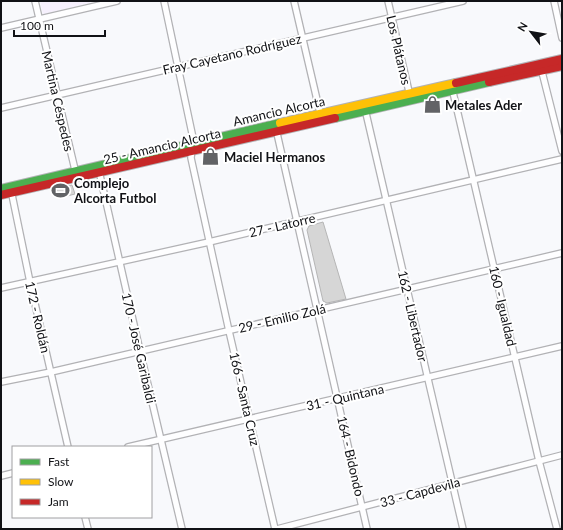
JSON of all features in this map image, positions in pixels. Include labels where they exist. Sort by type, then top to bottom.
[{"type":"main road","points":[[541,67],[562,59]]},
{"type":"main road","name":"25 - Amancio Alcorta","points":[[1,195],[11,190],[99,169],[191,152],[276,128],[452,86],[541,67],[562,66]]},
{"type":"main road","name":"Amancio Alcorta","points":[[99,169],[193,143],[276,128]]},
{"type":"main road","points":[[1,189],[11,190]]},
{"type":"street","name":"Martina Céspedes","points":[[35,1],[76,175]]},
{"type":"street","points":[[1,28],[117,1]]},
{"type":"street","points":[[164,1],[194,138],[191,152]]},
{"type":"street","points":[[294,1],[321,118]]},
{"type":"street","name":"Los Plátanos","points":[[388,1],[410,96]]},
{"type":"street","name":"Fray Cayetano Rodríguez","points":[[1,108],[463,1]]},
{"type":"street","points":[[554,1],[562,38]]},
{"type":"street","points":[[541,67],[562,151]]},
{"type":"street","name":"160 - Igualdad","points":[[452,86],[539,461],[557,529]]},
{"type":"street","name":"162 - Libertador","points":[[364,107],[464,529]]},
{"type":"street","name":"164 - Bidondo","points":[[276,128],[368,529]]},
{"type":"street","name":"166 - Santa Cruz","points":[[191,152],[191,158],[229,331],[276,529]]},
{"type":"street","name":"27 - Latorre","points":[[1,288],[209,242],[562,159]]},
{"type":"street","name":"170 - José Garibaldi","points":[[99,169],[182,529]]},
{"type":"street","name":"172 - Roldán","points":[[11,190],[30,282],[68,446]]},
{"type":"street","name":"29 - Emilio Zolá","points":[[1,382],[140,352],[407,288],[562,253]]},
{"type":"street","name":"31 - Quintana","points":[[133,446],[562,346]]},
{"type":"street","name":"33 - Capdevila","points":[[276,529],[363,508],[452,483],[562,455]]},
{"type":"street","points":[[1,476],[12,473]]},
{"type":"street","points":[[85,518],[88,529]]},
{"type":"shaded area","points":[[40,1],[93,1],[93,2],[43,14]]},
{"type":"building","points":[[72,185],[75,194],[67,196],[66,192],[58,194],[57,188]]},
{"type":"building","points":[[323,222],[346,299],[327,303],[323,301],[307,230],[309,226]]},
{"type":"traffic: fast","points":[[335,118],[489,82]]},
{"type":"traffic: fast","points":[[1,189],[280,123]]},
{"type":"traffic: slow","points":[[280,123],[456,83]]},
{"type":"traffic: jam","points":[[456,83],[562,59]]},
{"type":"traffic: jam","points":[[489,82],[562,66]]},
{"type":"traffic: jam","points":[[1,195],[335,118]]},
{"type":"place","name":"Metales Ader","points":[[432,105]]},
{"type":"place","name":"Maciel Hermanos","points":[[211,157]]},
{"type":"place","name":"Complejo Alcorta Futbol","points":[[61,190]]}]
